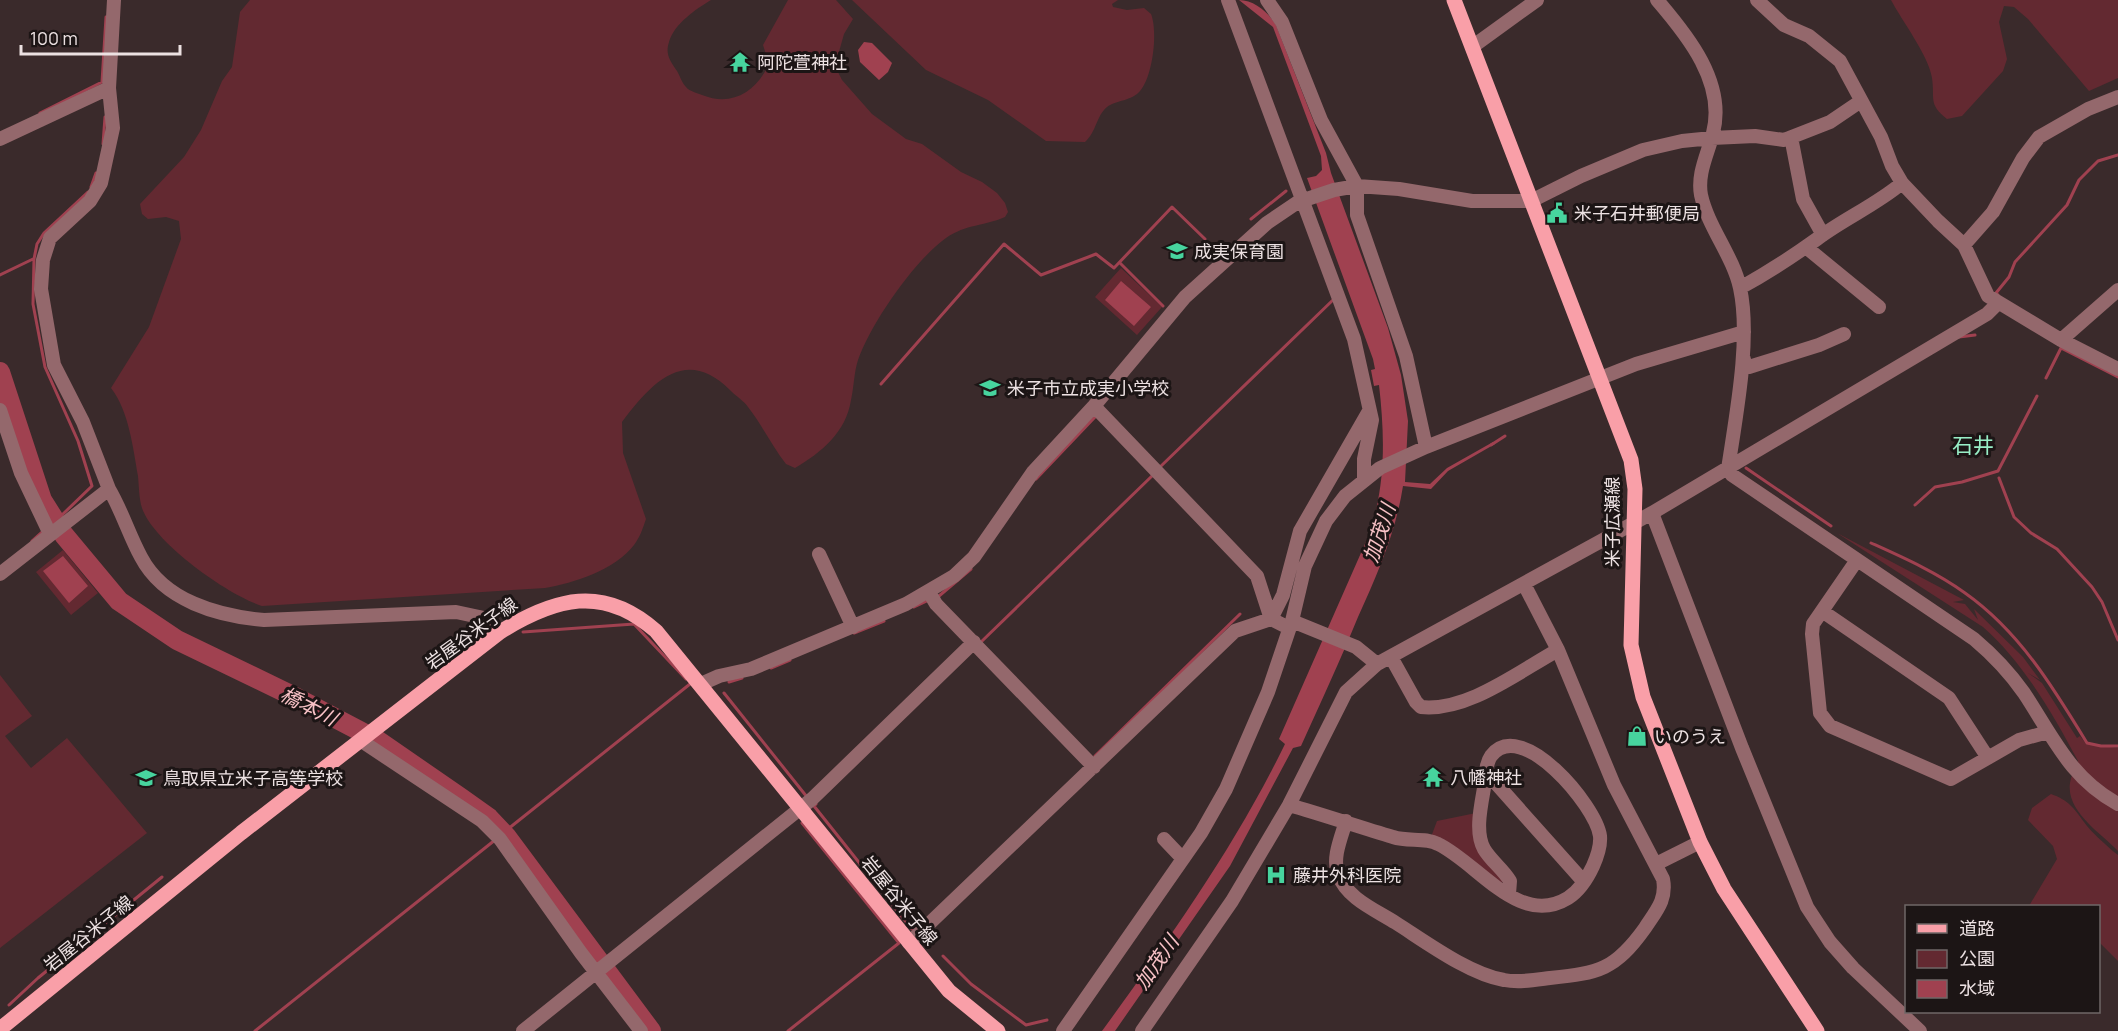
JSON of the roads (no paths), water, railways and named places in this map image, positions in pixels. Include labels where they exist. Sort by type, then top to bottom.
[{"type":"main road","name":"米子広瀬線","points":[[1454,0],[1631,460],[1635,489],[1631,629],[1633,662],[1642,697],[1700,842],[1724,889],[1817,1031]]},
{"type":"main road","name":"岩屋谷米子線","points":[[2,1028],[242,833],[500,632],[530,613],[559,602],[594,601],[620,606],[639,616],[656,631],[909,944],[950,991],[998,1031]]},
{"type":"street","points":[[114,0],[109,88],[113,128],[101,183],[90,201],[50,238],[43,261],[42,289],[54,365],[83,422],[109,489],[141,557],[170,590],[212,611],[232,617],[264,620],[456,612],[484,618],[500,632]]},
{"type":"street","points":[[1228,0],[1243,47],[1309,198],[1354,339],[1372,420],[1364,459],[1364,479]]},
{"type":"street","points":[[1267,0],[1282,22],[1321,120],[1357,186],[1357,215],[1403,346],[1421,449]]},
{"type":"street","points":[[1472,47],[1537,0]]},
{"type":"street","points":[[1657,0],[1691,43],[1706,73],[1716,106],[1712,138],[1701,171],[1701,197],[1740,288],[1744,332],[1728,469],[1732,475],[1974,639],[2005,669],[2066,760],[2093,789],[2118,804]]},
{"type":"street","points":[[1757,0],[1784,25],[1809,36],[1832,51],[1840,61],[1881,137],[1892,166],[1902,183],[1964,245],[1988,296],[2061,340],[2118,369]]},
{"type":"street","points":[[0,139],[109,88]]},
{"type":"street","points":[[1964,245],[1992,212],[2023,158],[2038,137],[2088,109],[2118,97]]},
{"type":"street","points":[[701,684],[719,676],[751,669],[853,627],[929,592],[954,576],[974,557],[1033,472],[1094,406],[1185,297],[1273,218],[1309,198],[1357,186],[1399,189],[1472,201],[1531,201],[1643,150],[1682,141],[1712,138],[1755,136],[1779,141],[1830,122],[1861,101]]},
{"type":"street","points":[[1791,137],[1803,200],[1823,235]]},
{"type":"street","points":[[1740,288],[1807,248],[1902,183]]},
{"type":"street","points":[[1807,248],[1878,307]]},
{"type":"street","points":[[2061,340],[2118,290]]},
{"type":"street","points":[[1142,1031],[1232,901],[1289,805],[1346,692],[1377,664],[1728,469],[1987,314],[1998,303]]},
{"type":"street","points":[[1063,1031],[1183,859],[1221,798],[1246,746],[1294,624],[1305,566],[1326,521],[1345,496],[1380,468],[1421,449],[1636,364],[1744,332]]},
{"type":"street","points":[[1743,356],[1746,367],[1749,367],[1819,345],[1844,334]]},
{"type":"street","points":[[1094,406],[1257,576],[1271,619]]},
{"type":"street","points":[[1271,619],[1282,595],[1300,531],[1370,408]]},
{"type":"street","points":[[0,410],[21,473],[55,529]]},
{"type":"street","points":[[0,574],[109,489]]},
{"type":"street","points":[[1652,513],[1742,748],[1807,907],[1830,942],[1853,968],[1920,1031]]},
{"type":"street","points":[[819,554],[853,627]]},
{"type":"street","points":[[1857,560],[1813,624],[1820,713],[1830,726],[1951,778],[2019,740],[2048,732]]},
{"type":"street","points":[[1346,821],[1337,852],[1337,868],[1341,881],[1351,894],[1431,945],[1477,970],[1503,980],[1574,976],[1595,972],[1613,964],[1629,951],[1661,904],[1665,893],[1656,864],[1614,785],[1558,650],[1524,584]]},
{"type":"street","points":[[929,592],[936,604],[1094,767]]},
{"type":"street","points":[[1822,611],[1949,698],[1988,758]]},
{"type":"street","points":[[909,944],[1235,631],[1271,619],[1294,624],[1356,646],[1377,664]]},
{"type":"street","points":[[523,1031],[801,808],[974,642]]},
{"type":"street","points":[[1391,657],[1416,702],[1421,707],[1432,708],[1462,702],[1558,650]]},
{"type":"street","points":[[366,736],[482,821],[500,839],[601,969],[641,1031]]},
{"type":"street","points":[[1289,805],[1396,838],[1438,844],[1509,894],[1522,903],[1544,907],[1571,896],[1584,882],[1596,859],[1600,836],[1597,824],[1572,786],[1538,755],[1512,746],[1498,750],[1492,755],[1486,772],[1479,826],[1481,840],[1484,848],[1510,881],[1509,894]]},
{"type":"street","points":[[1486,772],[1584,882]]},
{"type":"street","points":[[1164,839],[1183,859]]},
{"type":"street","points":[[1656,864],[1700,842]]},
{"type":"water","name":"加茂川","points":[[1239,0],[1250,2],[1260,8],[1276,25],[1326,153],[1331,173],[1388,328],[1401,375],[1408,421],[1405,482],[1430,484],[1447,468],[1493,442],[1495,444],[1448,471],[1431,489],[1403,486],[1396,520],[1379,569],[1301,746],[1293,748],[1230,866],[1115,1031],[1102,1031],[1200,892],[1266,782],[1285,744],[1279,739],[1368,537],[1381,481],[1382,424],[1379,385],[1374,386],[1371,370],[1375,369],[1373,359],[1307,178],[1316,176],[1322,170],[1321,156],[1273,27]]},
{"type":"water","points":[[864,42],[872,43],[892,63],[888,72],[879,80],[860,62],[858,50]]},
{"type":"water","points":[[1121,281],[1151,307],[1134,326],[1105,300]]},
{"type":"water","points":[[63,556],[88,586],[69,603],[43,571]]},
{"type":"waterway","points":[[40,113],[102,82],[106,17]]},
{"type":"waterway","points":[[103,144],[105,117]]},
{"type":"waterway","points":[[1998,295],[1996,293],[2009,277],[2015,262],[2067,205],[2079,180],[2098,161],[2118,155]]},
{"type":"waterway","points":[[91,187],[96,173]]},
{"type":"waterway","points":[[1251,219],[1286,191]]},
{"type":"waterway","points":[[63,514],[92,486],[78,441],[45,367],[33,304],[34,259],[37,244],[44,233],[88,192]]},
{"type":"waterway","points":[[881,384],[1004,244],[1041,275],[1096,254],[1114,268],[1172,207],[1205,239]]},
{"type":"waterway","points":[[0,275],[33,259]]},
{"type":"waterway","points":[[1120,263],[1163,306]]},
{"type":"waterway","points":[[1160,467],[1334,299]]},
{"type":"waterway","points":[[1959,337],[1975,335]]},
{"type":"waterway","points":[[2046,378],[2061,348],[2118,377]]},
{"type":"waterway","name":"橋本川","points":[[0,372],[42,500],[64,535],[119,601],[177,640],[377,740],[489,818],[506,836],[651,1031]]},
{"type":"waterway","points":[[1915,505],[1935,487],[1962,482],[1998,471],[2037,396]]},
{"type":"waterway","points":[[1036,479],[1095,417]]},
{"type":"waterway","points":[[1491,445],[1505,436]]},
{"type":"waterway","points":[[1746,468],[1831,526]]},
{"type":"waterway","points":[[981,642],[1153,475]]},
{"type":"waterway","points":[[1999,478],[2014,517],[2031,533],[2057,549],[2092,587],[2102,602],[2118,640]]},
{"type":"waterway","points":[[32,541],[42,532]]},
{"type":"waterway","points":[[1871,543],[1942,578],[1984,608],[2034,661],[2087,743],[2118,746]]},
{"type":"waterway","points":[[939,596],[971,569]]},
{"type":"waterway","points":[[914,607],[929,600]]},
{"type":"waterway","points":[[1095,756],[1240,614]]},
{"type":"waterway","points":[[854,633],[884,621]]},
{"type":"waterway","points":[[523,632],[634,624],[686,679]]},
{"type":"waterway","points":[[771,668],[790,660]]},
{"type":"waterway","points":[[729,682],[742,678]]},
{"type":"waterway","points":[[503,833],[690,684]]},
{"type":"waterway","points":[[724,693],[807,797]]},
{"type":"waterway","points":[[816,804],[814,806],[912,929]]},
{"type":"waterway","points":[[788,1031],[899,943],[802,823]]},
{"type":"waterway","points":[[255,1031],[495,840]]},
{"type":"waterway","points":[[9,1005],[38,978],[162,877]]},
{"type":"waterway","points":[[943,956],[971,984],[1026,1025],[1047,1020]]},
{"type":"place","name":"阿陀萱神社","points":[[740,62]]},
{"type":"place","name":"米子石井郵便局","points":[[1557,213]]},
{"type":"place","name":"成実保育園","points":[[1177,251]]},
{"type":"place","name":"米子市立成実小学校","points":[[990,388]]},
{"type":"place","name":"いのうえ","points":[[1637,736]]},
{"type":"place","name":"八幡神社","points":[[1433,777]]},
{"type":"place","name":"鳥取県立米子高等学校","points":[[146,778]]},
{"type":"place","name":"藤井外科医院","points":[[1276,875]]},
{"type":"district","name":"石井","points":[[1973,445]]}]
